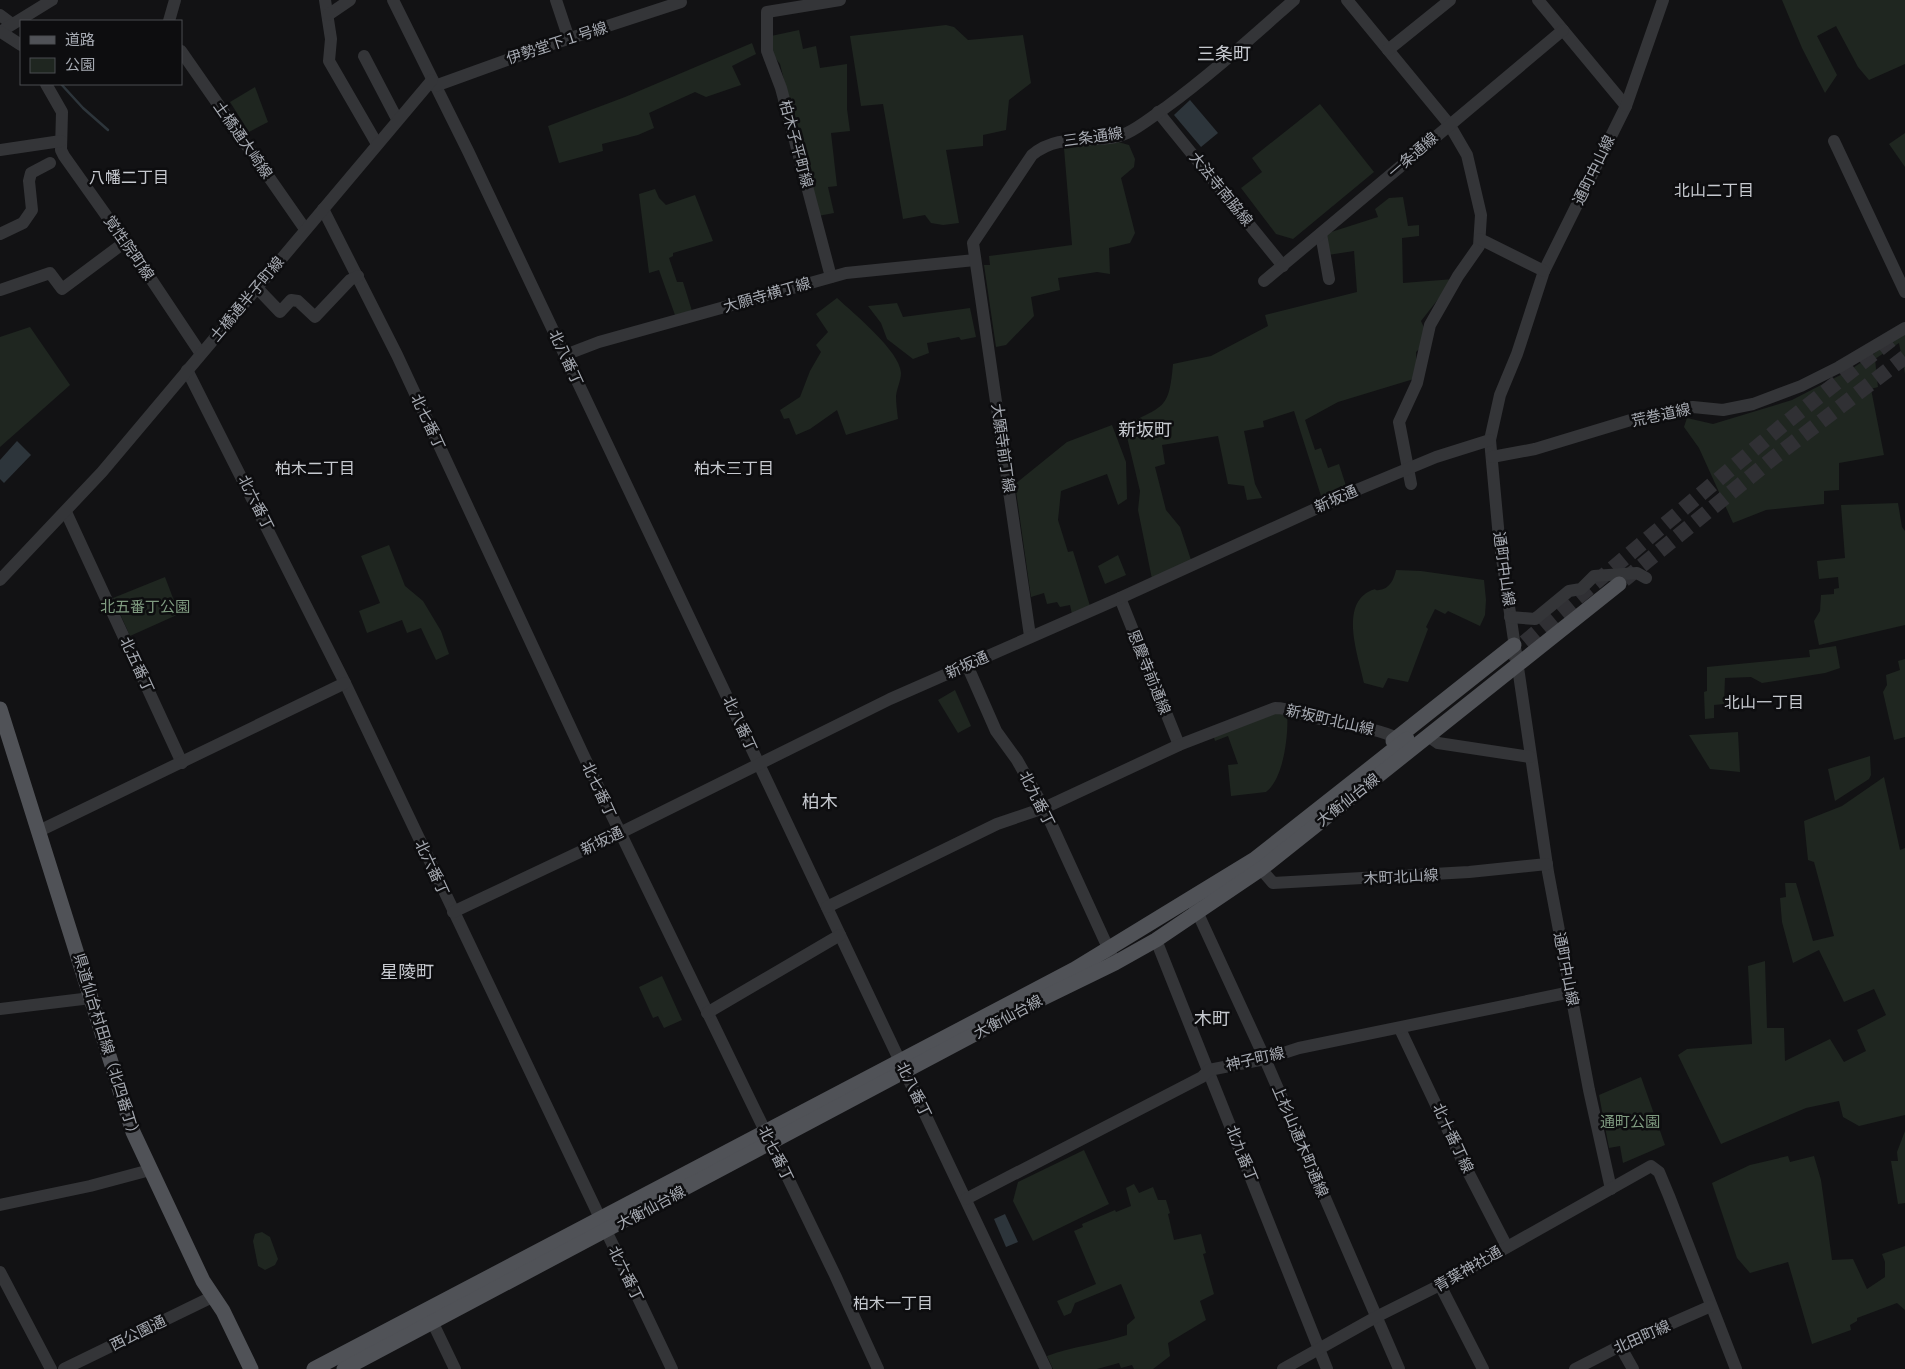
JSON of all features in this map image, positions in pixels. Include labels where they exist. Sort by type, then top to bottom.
[{"type":"main road","name":"大衡仙台線","points":[[344,1369],[430,1317],[903,1066],[1075,969],[1108,948],[1195,906],[1261,870],[1619,584]]},
{"type":"main road","name":"大衡仙台線","points":[[903,1066],[1115,963],[1156,940],[1195,906],[1212,885],[1402,738],[1514,645]]},
{"type":"main road","name":"県道仙台村田線（北四番丁）","points":[[0,709],[133,1132],[212,1297],[222,1311],[251,1369]]},
{"type":"main road","name":"大衡仙台線","points":[[314,1369],[430,1317]]},
{"type":"street","points":[[6,28],[52,0]]},
{"type":"street","points":[[169,20],[175,0]]},
{"type":"street","points":[[325,0],[331,39],[329,61],[377,144]]},
{"type":"street","points":[[328,15],[350,0]]},
{"type":"street","points":[[394,0],[433,83]]},
{"type":"street","points":[[556,0],[569,39]]},
{"type":"street","name":"柏木子平町線","points":[[831,277],[781,88],[767,51],[767,12],[840,0]]},
{"type":"street","name":"三条通線","points":[[975,260],[973,243],[1036,151],[1052,142],[1120,135],[1182,95],[1294,0]]},
{"type":"street","points":[[1346,0],[1449,124],[1467,155],[1481,216],[1479,246],[1458,276],[1430,325],[1417,383],[1399,422],[1411,484]]},
{"type":"street","points":[[1388,50],[1450,0]]},
{"type":"street","points":[[1538,0],[1626,106]]},
{"type":"street","name":"通町中山線","points":[[1612,1189],[1593,1109],[1547,864],[1499,538],[1490,440],[1500,394],[1517,354],[1544,272],[1626,106],[1663,0]]},
{"type":"street","name":"伊勢堂下１号線","points":[[433,83],[681,2]]},
{"type":"street","points":[[0,15],[6,28],[20,44]]},
{"type":"street","name":"一条通線","points":[[1264,281],[1563,30]]},
{"type":"street","name":"土橋通大崎線","points":[[182,52],[305,229]]},
{"type":"street","points":[[364,56],[398,120]]},
{"type":"street","name":"土橋通半子町線","points":[[0,580],[66,512],[377,144],[433,83]]},
{"type":"street","name":"北八番丁","points":[[433,83],[1046,1369]]},
{"type":"street","points":[[0,150],[61,141],[62,112],[47,85]]},
{"type":"street","name":"大法寺南脇線","points":[[1158,112],[1283,266]]},
{"type":"street","name":"覚性院町線","points":[[61,141],[61,150],[64,156],[201,354]]},
{"type":"street","points":[[1834,141],[1904,285]]},
{"type":"street","points":[[0,234],[23,223],[32,210],[30,173],[50,163]]},
{"type":"street","name":"北七番丁","points":[[323,209],[358,276],[620,833],[835,1275],[878,1369]]},
{"type":"street","points":[[1321,234],[1329,279]]},
{"type":"street","points":[[1480,239],[1544,272]]},
{"type":"street","points":[[0,290],[50,273],[62,289],[125,242]]},
{"type":"street","name":"大願寺横丁線","points":[[564,355],[599,342],[846,273],[975,260]]},
{"type":"street","name":"大願寺前丁線","points":[[975,260],[1030,636]]},
{"type":"street","points":[[257,288],[280,312],[291,300],[298,301],[316,317],[350,280],[358,276]]},
{"type":"street","name":"荒巻道線","points":[[1492,457],[1535,449],[1634,419],[1693,407],[1723,410],[1753,404],[1800,386],[1839,367],[1905,328]]},
{"type":"street","name":"北六番丁","points":[[187,370],[227,445],[345,683],[672,1369]]},
{"type":"street","name":"新坂通","points":[[453,912],[620,833],[840,723],[1030,636],[1120,598],[1359,489],[1436,457],[1490,440]]},
{"type":"street","name":"北五番丁","points":[[66,512],[182,763]]},
{"type":"street","points":[[1510,617],[1535,619],[1569,591],[1581,589],[1594,576],[1637,573],[1646,578]]},
{"type":"street","name":"恩慶寺前通線","points":[[1120,598],[1178,745]]},
{"type":"street","name":"北九番丁","points":[[967,665],[996,731],[1017,760],[1044,808],[1115,963]]},
{"type":"street","points":[[39,831],[345,683]]},
{"type":"street","name":"新坂町北山線","points":[[827,907],[997,824],[1044,808],[1178,745],[1275,708],[1286,708],[1311,717],[1402,738]]},
{"type":"street","points":[[1428,736],[1438,744],[1530,757]]},
{"type":"street","name":"木町北山線","points":[[1261,870],[1273,883],[1440,874],[1547,864]]},
{"type":"street","name":"上杉山通木町通線","points":[[1195,906],[1399,1369]]},
{"type":"street","points":[[707,1013],[840,935]]},
{"type":"street","name":"北九番丁","points":[[1156,940],[1327,1369]]},
{"type":"street","name":"神子町線","points":[[966,1199],[1149,1106],[1202,1077],[1209,1070],[1264,1059],[1299,1048],[1400,1029],[1571,992]]},
{"type":"street","points":[[0,1010],[92,998]]},
{"type":"street","name":"北十番丁線","points":[[1400,1029],[1467,1170],[1507,1247]]},
{"type":"street","name":"青葉神社通","points":[[1283,1369],[1376,1317],[1440,1285],[1612,1189],[1629,1176],[1651,1166],[1656,1168],[1666,1188],[1711,1306]]},
{"type":"street","points":[[0,1205],[90,1186],[150,1170]]},
{"type":"street","points":[[0,1272],[51,1369]]},
{"type":"street","points":[[1440,1285],[1482,1369]]},
{"type":"street","name":"西公園通","points":[[64,1369],[212,1297]]},
{"type":"street","points":[[1711,1306],[1736,1369]]},
{"type":"street","name":"北田町線","points":[[1575,1369],[1620,1346],[1711,1306]]},
{"type":"street","points":[[430,1317],[455,1369]]},
{"type":"street","points":[[1620,1346],[1633,1369]]},
{"type":"green space","points":[[1782,0],[1905,0],[1905,64],[1869,80],[1858,67],[1836,26],[1817,36],[1837,75],[1825,93],[1802,48]]},
{"type":"green space","points":[[946,25],[954,27],[968,40],[1023,35],[1031,83],[1009,100],[1006,130],[983,135],[983,146],[946,150],[959,223],[943,225],[931,223],[925,215],[903,219],[883,104],[861,106],[850,36]]},
{"type":"green space","points":[[799,30],[803,49],[816,46],[820,68],[847,64],[847,109],[850,131],[831,133],[837,186],[828,187],[834,213],[818,216],[780,64],[770,51],[771,36]]},
{"type":"green space","points":[[752,43],[756,54],[732,66],[741,85],[706,97],[695,92],[649,113],[654,128],[638,135],[602,144],[603,151],[559,163],[548,126],[625,97]]},
{"type":"green space","points":[[255,87],[268,122],[249,132],[230,102]]},
{"type":"green space","points":[[1320,104],[1374,172],[1293,239],[1276,234],[1241,188],[1262,172],[1252,158]]},
{"type":"green space","points":[[1905,133],[1905,167],[1889,144]]},
{"type":"green space","points":[[1118,142],[1129,145],[1135,159],[1134,167],[1121,178],[1135,233],[1130,243],[1109,248],[1110,274],[1097,272],[1058,278],[1060,290],[1031,297],[1034,316],[1006,345],[996,347],[984,265],[990,265],[989,256],[1072,245],[1064,148]]},
{"type":"green space","points":[[655,189],[659,198],[666,205],[695,195],[713,241],[673,253],[673,256],[669,258],[677,282],[683,282],[692,311],[675,315],[659,270],[649,273],[639,194]]},
{"type":"green space","points":[[1403,197],[1408,226],[1419,225],[1419,236],[1402,238],[1403,283],[1454,279],[1421,321],[1426,332],[1421,347],[1416,352],[1417,378],[1338,402],[1305,420],[1315,450],[1321,448],[1328,468],[1339,464],[1347,489],[1322,499],[1294,411],[1263,421],[1264,427],[1244,431],[1255,484],[1262,498],[1247,500],[1244,486],[1228,484],[1218,436],[1162,445],[1165,464],[1155,467],[1166,510],[1180,527],[1191,560],[1152,579],[1138,510],[1140,491],[1126,433],[1126,425],[1163,404],[1169,390],[1173,364],[1211,356],[1268,326],[1265,315],[1357,292],[1354,251],[1328,255],[1325,234],[1378,217],[1375,209],[1389,198]]},
{"type":"green space","points":[[837,298],[875,333],[899,364],[901,373],[896,396],[898,419],[846,435],[837,410],[810,429],[796,435],[789,418],[784,419],[780,410],[800,397],[810,371],[821,352],[816,345],[828,332],[816,314]]},
{"type":"green space","points":[[897,303],[903,317],[970,308],[976,337],[961,340],[959,337],[927,343],[929,353],[913,359],[887,339],[881,323],[868,306]]},
{"type":"green space","points":[[30,327],[70,385],[0,447],[0,337]]},
{"type":"green space","points":[[1905,332],[1905,374],[1899,343],[1875,359],[1878,387],[1871,389],[1884,455],[1839,463],[1839,490],[1824,491],[1824,504],[1766,510],[1733,523],[1699,448],[1684,427],[1687,418],[1713,424],[1792,400],[1850,370]]},
{"type":"green space","points":[[1112,425],[1126,462],[1127,499],[1118,505],[1107,474],[1061,491],[1058,520],[1068,552],[1073,551],[1090,606],[1072,614],[1070,605],[1060,607],[1057,602],[1047,604],[1044,593],[1031,597],[1015,484],[1067,442]]},
{"type":"green space","points":[[1898,503],[1902,527],[1905,531],[1905,625],[1819,645],[1814,621],[1820,611],[1821,595],[1834,594],[1834,589],[1839,588],[1838,577],[1819,579],[1817,561],[1845,558],[1841,505]]},
{"type":"green space","points":[[389,545],[405,586],[423,601],[441,631],[449,654],[436,660],[421,628],[407,633],[402,620],[367,633],[359,611],[380,603],[361,556]]},
{"type":"green space","points":[[1118,555],[1126,575],[1105,584],[1098,566]]},
{"type":"green space","points":[[1396,570],[1421,571],[1484,580],[1485,615],[1480,626],[1448,611],[1445,614],[1435,609],[1426,627],[1428,629],[1408,682],[1388,678],[1383,688],[1364,683],[1355,646],[1353,619],[1356,607],[1362,597],[1372,590],[1379,590],[1389,586]]},
{"type":"green space","name":"北五番丁公園","points":[[165,577],[179,614],[130,636],[113,598]]},
{"type":"green space","points":[[1836,646],[1840,668],[1825,673],[1762,683],[1751,677],[1725,678],[1724,704],[1714,705],[1714,718],[1705,719],[1704,692],[1707,691],[1707,667],[1810,657],[1809,650]]},
{"type":"green space","points":[[1905,659],[1905,737],[1894,740],[1883,692],[1887,685],[1886,675],[1900,670],[1898,661]]},
{"type":"green space","points":[[955,690],[971,726],[958,733],[938,700]]},
{"type":"green space","points":[[1274,712],[1287,712],[1286,743],[1277,777],[1266,792],[1231,796],[1228,765],[1238,764],[1228,736],[1215,741],[1213,734]]},
{"type":"green space","points":[[1738,732],[1740,772],[1710,769],[1689,735]]},
{"type":"green space","points":[[1870,756],[1871,775],[1869,779],[1835,801],[1828,769]]},
{"type":"green space","points":[[1884,777],[1900,850],[1905,848],[1905,1115],[1859,1126],[1843,1117],[1839,1101],[1806,1108],[1721,1144],[1678,1055],[1687,1049],[1752,1044],[1748,966],[1765,961],[1767,1028],[1784,1028],[1785,1061],[1830,1039],[1844,1062],[1866,1051],[1857,1030],[1886,1015],[1874,989],[1844,1002],[1819,950],[1793,963],[1782,922],[1780,898],[1786,897],[1785,883],[1796,883],[1813,941],[1834,936],[1814,862],[1808,860],[1804,821],[1842,806]]},
{"type":"green space","points":[[662,976],[682,1020],[664,1028],[658,1016],[653,1018],[639,987]]},
{"type":"green space","name":"通町公園","points":[[1641,1077],[1665,1145],[1623,1163],[1620,1146],[1609,1148],[1599,1095]]},
{"type":"green space","points":[[1905,1131],[1905,1203],[1898,1204],[1891,1161],[1898,1161],[1897,1152]]},
{"type":"green space","points":[[1084,1150],[1109,1204],[1033,1241],[1013,1201],[1018,1182]]},
{"type":"green space","points":[[1788,1156],[1790,1162],[1814,1156],[1821,1180],[1832,1260],[1853,1259],[1867,1289],[1885,1277],[1885,1262],[1882,1254],[1905,1246],[1905,1310],[1897,1303],[1857,1318],[1857,1321],[1850,1325],[1851,1330],[1812,1344],[1788,1262],[1750,1273],[1737,1258],[1712,1183],[1750,1165]]},
{"type":"green space","points":[[1134,1184],[1139,1193],[1153,1187],[1158,1200],[1166,1200],[1174,1240],[1201,1234],[1206,1253],[1203,1254],[1214,1294],[1200,1301],[1206,1320],[1168,1343],[1170,1356],[1153,1369],[1134,1369],[1132,1365],[1121,1368],[1119,1363],[1097,1369],[1053,1369],[1047,1356],[1127,1335],[1127,1325],[1135,1318],[1121,1284],[1075,1303],[1071,1313],[1064,1316],[1057,1301],[1096,1284],[1074,1231],[1083,1227],[1082,1224],[1115,1210],[1116,1212],[1131,1206],[1126,1188]]},
{"type":"green space","points":[[262,1232],[270,1237],[278,1259],[275,1265],[265,1270],[258,1266],[253,1241],[255,1234]]},
{"type":"shaded area","points":[[1190,100],[1218,133],[1201,147],[1174,115]]},
{"type":"shaded area","points":[[17,441],[31,455],[4,483],[0,479],[0,460]]},
{"type":"shaded area","points":[[1005,1214],[1018,1242],[1006,1247],[994,1219]]},
{"type":"waterway","points":[[62,85],[83,108],[108,130]]},
{"type":"tunnel","points":[[1507,657],[1783,425],[1892,339]]},
{"type":"tunnel","points":[[1624,580],[1772,459],[1905,357]]},
{"type":"district","name":"三条町","points":[[1224,54]]},
{"type":"district","name":"八幡二丁目","points":[[129,177]]},
{"type":"district","name":"北山二丁目","points":[[1714,190]]},
{"type":"district","name":"新坂町","points":[[1145,430]]},
{"type":"district","name":"柏木二丁目","points":[[315,468]]},
{"type":"district","name":"柏木三丁目","points":[[734,468]]},
{"type":"district","name":"北山一丁目","points":[[1764,702]]},
{"type":"district","name":"柏木","points":[[820,802]]},
{"type":"district","name":"星陵町","points":[[407,972]]},
{"type":"district","name":"木町","points":[[1212,1019]]},
{"type":"district","name":"柏木一丁目","points":[[893,1303]]}]
